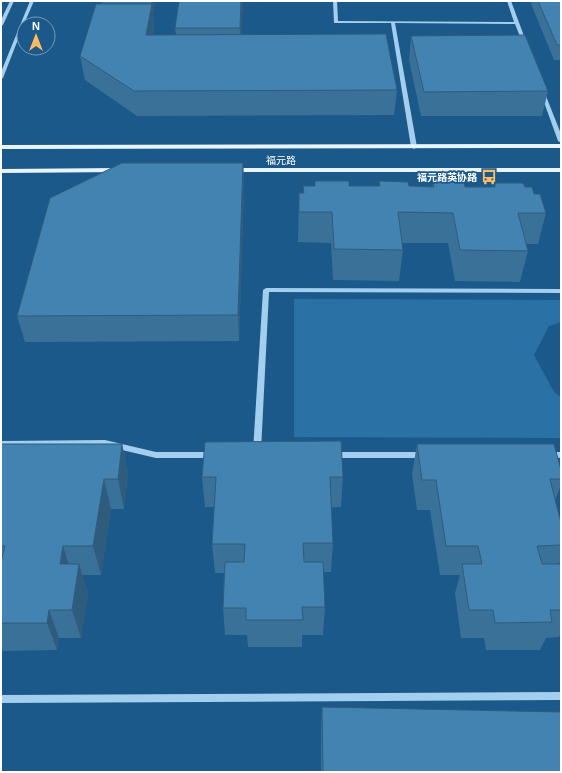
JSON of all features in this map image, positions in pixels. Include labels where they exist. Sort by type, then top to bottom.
[{"type":"main road","name":"福元路","points":[[1,147],[561,146]]},
{"type":"main road","points":[[1,170],[127,170]]},
{"type":"main road","name":"福元路","points":[[222,170],[561,170]]},
{"type":"street","points":[[1,25],[12,1]]},
{"type":"street","points":[[1,78],[32,1]]},
{"type":"street","points":[[335,1],[336,22],[517,23]]},
{"type":"street","points":[[509,1],[528,52]]},
{"type":"street","points":[[393,22],[414,147]]},
{"type":"street","points":[[539,82],[561,141]]},
{"type":"street","points":[[257,455],[266,290],[561,291]]},
{"type":"street","points":[[1,444],[105,443],[156,455],[218,455]]},
{"type":"street","points":[[327,455],[428,455]]},
{"type":"street","points":[[538,455],[561,455]]},
{"type":"street","points":[[1,699],[561,696]]},
{"type":"shaded area","points":[[294,299],[561,300],[561,322],[549,326],[534,355],[554,392],[561,397],[561,438],[294,437]]},
{"type":"building","points":[[179,1],[241,1],[240,28],[175,28]]},
{"type":"building","points":[[538,1],[561,1],[561,45],[557,45]]},
{"type":"building","points":[[96,4],[152,4],[146,35],[386,34],[397,90],[134,91],[80,56]]},
{"type":"building","points":[[525,35],[548,91],[424,92],[411,36]]},
{"type":"building","points":[[122,163],[243,163],[238,315],[17,316],[50,198]]},
{"type":"building","points":[[315,181],[349,181],[349,186],[380,186],[379,181],[408,182],[409,186],[434,187],[433,182],[464,182],[465,187],[495,187],[494,183],[523,183],[525,187],[532,187],[534,194],[540,194],[546,213],[518,213],[528,251],[460,250],[453,213],[398,212],[403,250],[334,249],[332,212],[299,212],[299,193],[304,193],[303,186],[315,186]]},
{"type":"building","points":[[341,441],[343,477],[330,477],[333,543],[303,543],[304,562],[323,562],[325,607],[302,607],[303,620],[246,620],[246,608],[223,608],[225,562],[244,562],[245,544],[212,544],[216,477],[202,477],[205,442]]},
{"type":"building","points":[[1,444],[122,444],[118,479],[104,479],[93,546],[63,546],[60,564],[79,564],[72,610],[49,610],[47,623],[1,623],[1,562],[5,546],[1,546]]},
{"type":"building","points":[[417,444],[554,444],[561,470],[561,479],[550,479],[561,523],[561,545],[537,546],[542,564],[561,564],[561,610],[550,610],[552,622],[495,623],[493,610],[469,610],[462,564],[482,564],[478,546],[446,546],[436,480],[422,480]]},
{"type":"building","points":[[322,707],[561,712],[561,772],[323,772]]},
{"type":"place","name":"福元路英协路","points":[[489,177]]}]
